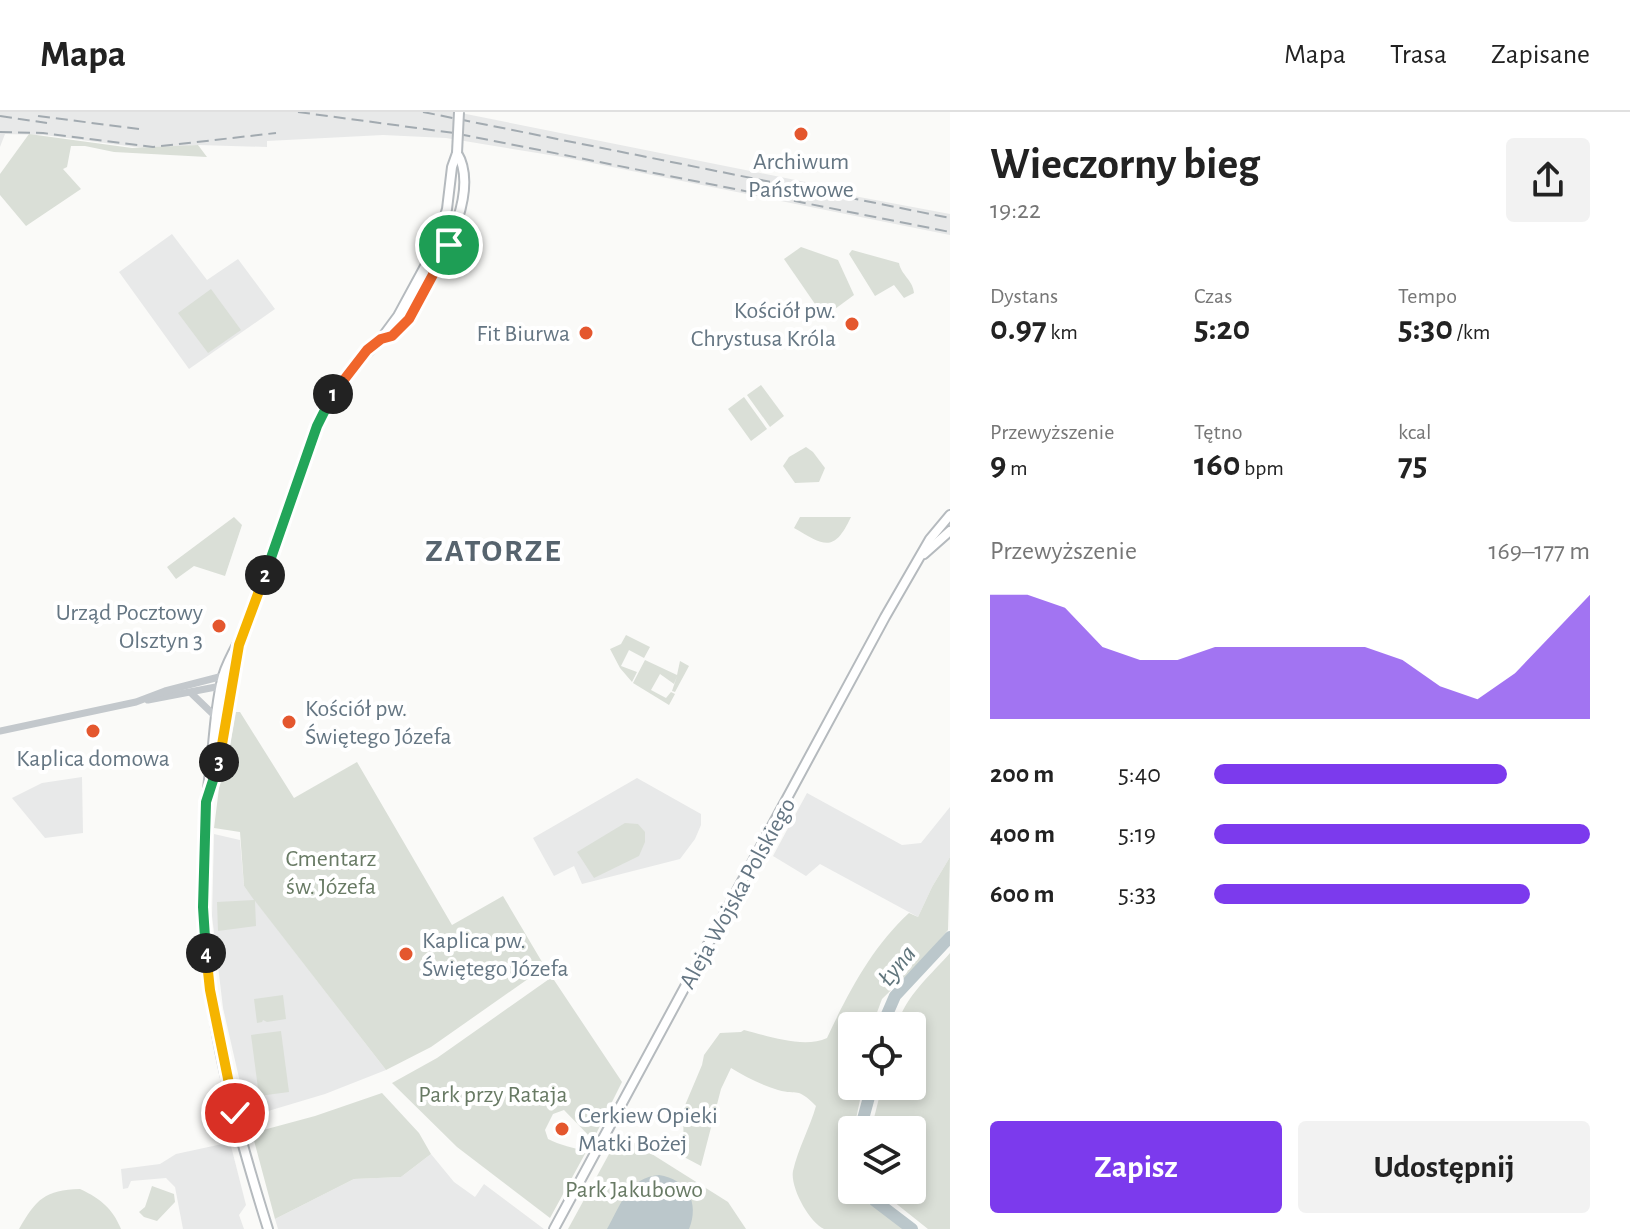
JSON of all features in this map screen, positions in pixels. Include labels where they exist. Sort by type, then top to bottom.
[{"type":"main road","points":[[207,793],[221,755],[239,645],[317,426],[341,382],[367,350],[381,339],[405,305],[436,246],[447,209],[452,167],[457,153],[459,112]]},
{"type":"main road","points":[[381,339],[392,336],[409,319],[449,245],[462,194],[462,167],[457,153]]},
{"type":"main road","name":"Aleja Wojska Polskiego","points":[[554,1229],[920,557],[950,515]]},
{"type":"main road","name":"Aleja Wojska Polskiego","points":[[920,557],[950,531]]},
{"type":"main road","points":[[239,645],[231,654],[223,676],[216,717],[207,793],[203,907],[210,990],[235,1113],[268,1229]]},
{"type":"street","points":[[136,702],[223,676]]},
{"type":"street","points":[[0,731],[221,686]]},
{"type":"street","points":[[191,693],[216,717]]},
{"type":"shaded area","points":[[0,112],[456,112],[950,214],[950,235],[562,157],[446,138],[383,135],[267,141],[267,147],[198,145],[150,149],[44,135],[5,134],[0,147]]},
{"type":"shaded area","points":[[172,234],[207,280],[238,259],[275,309],[189,369],[119,272]]},
{"type":"shaded area","points":[[82,777],[83,833],[45,838],[12,798],[42,783]]},
{"type":"shaded area","points":[[637,778],[701,814],[701,825],[695,839],[680,859],[582,884],[574,866],[554,876],[533,838]]},
{"type":"shaded area","points":[[807,793],[902,845],[921,843],[950,807],[950,857],[918,917],[820,864],[806,876],[773,856]]},
{"type":"shaded area","points":[[214,834],[240,840],[244,886],[386,1070],[325,1094],[248,1117],[223,1008],[212,916]]},
{"type":"shaded area","points":[[227,1143],[231,1146],[246,1205],[239,1215],[244,1229],[183,1229],[175,1187],[166,1178],[131,1181],[128,1188],[123,1189],[121,1169],[160,1164],[176,1154]]},
{"type":"shaded area","points":[[431,1154],[454,1182],[475,1197],[484,1184],[544,1229],[278,1229],[275,1219],[354,1179],[401,1177]]},
{"type":"shaded area","points":[[659,1175],[677,1181],[689,1194],[693,1210],[689,1229],[607,1229],[633,1187],[640,1181]]},
{"type":"green space","points":[[29,134],[132,148],[198,145],[207,157],[114,152],[71,146],[67,167],[63,169],[81,189],[26,226],[0,195],[0,174]]},
{"type":"green space","points":[[801,247],[838,260],[854,295],[824,317],[784,259]]},
{"type":"green space","points":[[852,250],[899,263],[914,293],[904,298],[894,285],[875,296],[849,254]]},
{"type":"green space","points":[[211,289],[241,330],[208,353],[178,313]]},
{"type":"green space","points":[[761,385],[784,416],[770,427],[747,395]]},
{"type":"green space","points":[[744,397],[767,429],[751,441],[728,409]]},
{"type":"green space","points":[[806,447],[825,468],[819,482],[795,483],[783,466],[789,457]]},
{"type":"green space","points":[[234,517],[242,525],[225,576],[194,566],[176,579],[167,567]]},
{"type":"green space","points":[[800,517],[851,517],[839,536],[828,543],[794,528]]},
{"type":"green space","points":[[626,635],[650,647],[644,658],[629,650],[621,666],[637,672],[632,682],[620,668],[610,649],[621,644]]},
{"type":"green space","points":[[645,660],[677,675],[680,661],[689,666],[675,692],[672,691],[677,676],[674,684],[660,674],[651,690],[666,698],[671,692],[675,694],[669,705],[633,683]]},
{"type":"green space","name":"Cmentarz św. Józefa","points":[[236,712],[240,712],[294,798],[357,762],[452,925],[503,896],[545,967],[431,1047],[386,1070],[255,901],[256,926],[218,931],[217,902],[254,900],[244,886],[240,832],[214,828],[221,772],[229,752]]},
{"type":"green space","points":[[625,823],[638,824],[645,832],[645,842],[639,856],[594,878],[577,852]]},
{"type":"green space","points":[[950,857],[948,930],[882,999],[877,1012],[840,1012],[872,956],[909,913],[918,917]]},
{"type":"green space","points":[[950,953],[950,1229],[928,1229],[897,1204],[926,1204],[926,1116],[874,1116],[878,1100],[926,1100],[926,1012],[902,1012],[919,987]]},
{"type":"green space","name":"Park przy Rataja","points":[[552,977],[622,1082],[593,1140],[564,1110],[553,1114],[545,1130],[548,1139],[586,1152],[550,1218],[457,1147],[392,1083],[437,1058]]},
{"type":"green space","points":[[283,995],[286,1019],[257,1023],[254,999]]},
{"type":"green space","points":[[838,1016],[838,1100],[860,1100],[857,1116],[838,1116],[838,1204],[869,1204],[907,1229],[824,1229],[818,1225],[802,1203],[793,1178],[795,1163],[816,1106],[801,1094],[772,1088],[731,1068],[721,1089],[701,1166],[684,1157],[683,1110],[704,1055],[720,1033],[744,1030],[797,1042],[827,1038]]},
{"type":"green space","points":[[281,1031],[289,1092],[259,1096],[251,1035]]},
{"type":"green space","points":[[382,1093],[419,1133],[431,1154],[401,1177],[354,1179],[275,1219],[252,1133]]},
{"type":"green space","name":"Park Jakubowo","points":[[620,1134],[728,1202],[746,1229],[568,1229]]},
{"type":"green space","points":[[152,1186],[174,1194],[175,1202],[157,1221],[139,1212],[145,1207]]},
{"type":"green space","points":[[80,1189],[105,1205],[121,1229],[19,1229],[43,1198],[58,1191]]},
{"type":"waterway","name":"Łyna","points":[[888,1012],[895,996],[950,937]]},
{"type":"waterway","name":"Łyna","points":[[864,1116],[868,1100]]},
{"type":"waterway","name":"Łyna","points":[[879,1204],[912,1229]]},
{"type":"railway","points":[[298,112],[454,133],[950,232]]},
{"type":"railway","points":[[423,112],[950,218]]},
{"type":"railway","points":[[0,116],[47,123]]},
{"type":"railway","points":[[38,116],[139,129]]},
{"type":"railway","points":[[0,132],[43,133],[153,147],[276,133]]},
{"type":"place","name":"Archiwum Państwowe","points":[[801,134]]},
{"type":"place","name":"Kościół pw. Chrystusa Króla","points":[[852,324]]},
{"type":"place","name":"Fit Biurwa","points":[[586,333]]},
{"type":"place","name":"Urząd Pocztowy Olsztyn 3","points":[[219,626]]},
{"type":"place","name":"Kościół pw. Świętego Józefa","points":[[289,722]]},
{"type":"place","name":"Kaplica domowa","points":[[93,731]]},
{"type":"place","name":"Kaplica pw. Świętego Józefa","points":[[406,954]]},
{"type":"place","name":"Cerkiew Opieki Matki Bożej","points":[[562,1129]]},
{"type":"district","name":"ZATORZE","points":[[494,550]]},
{"type":"route","points":[[235,1113],[210,990],[203,907],[207,793],[221,755],[239,645],[326,406],[367,350],[381,339],[392,336],[409,319],[449,245]]}]
